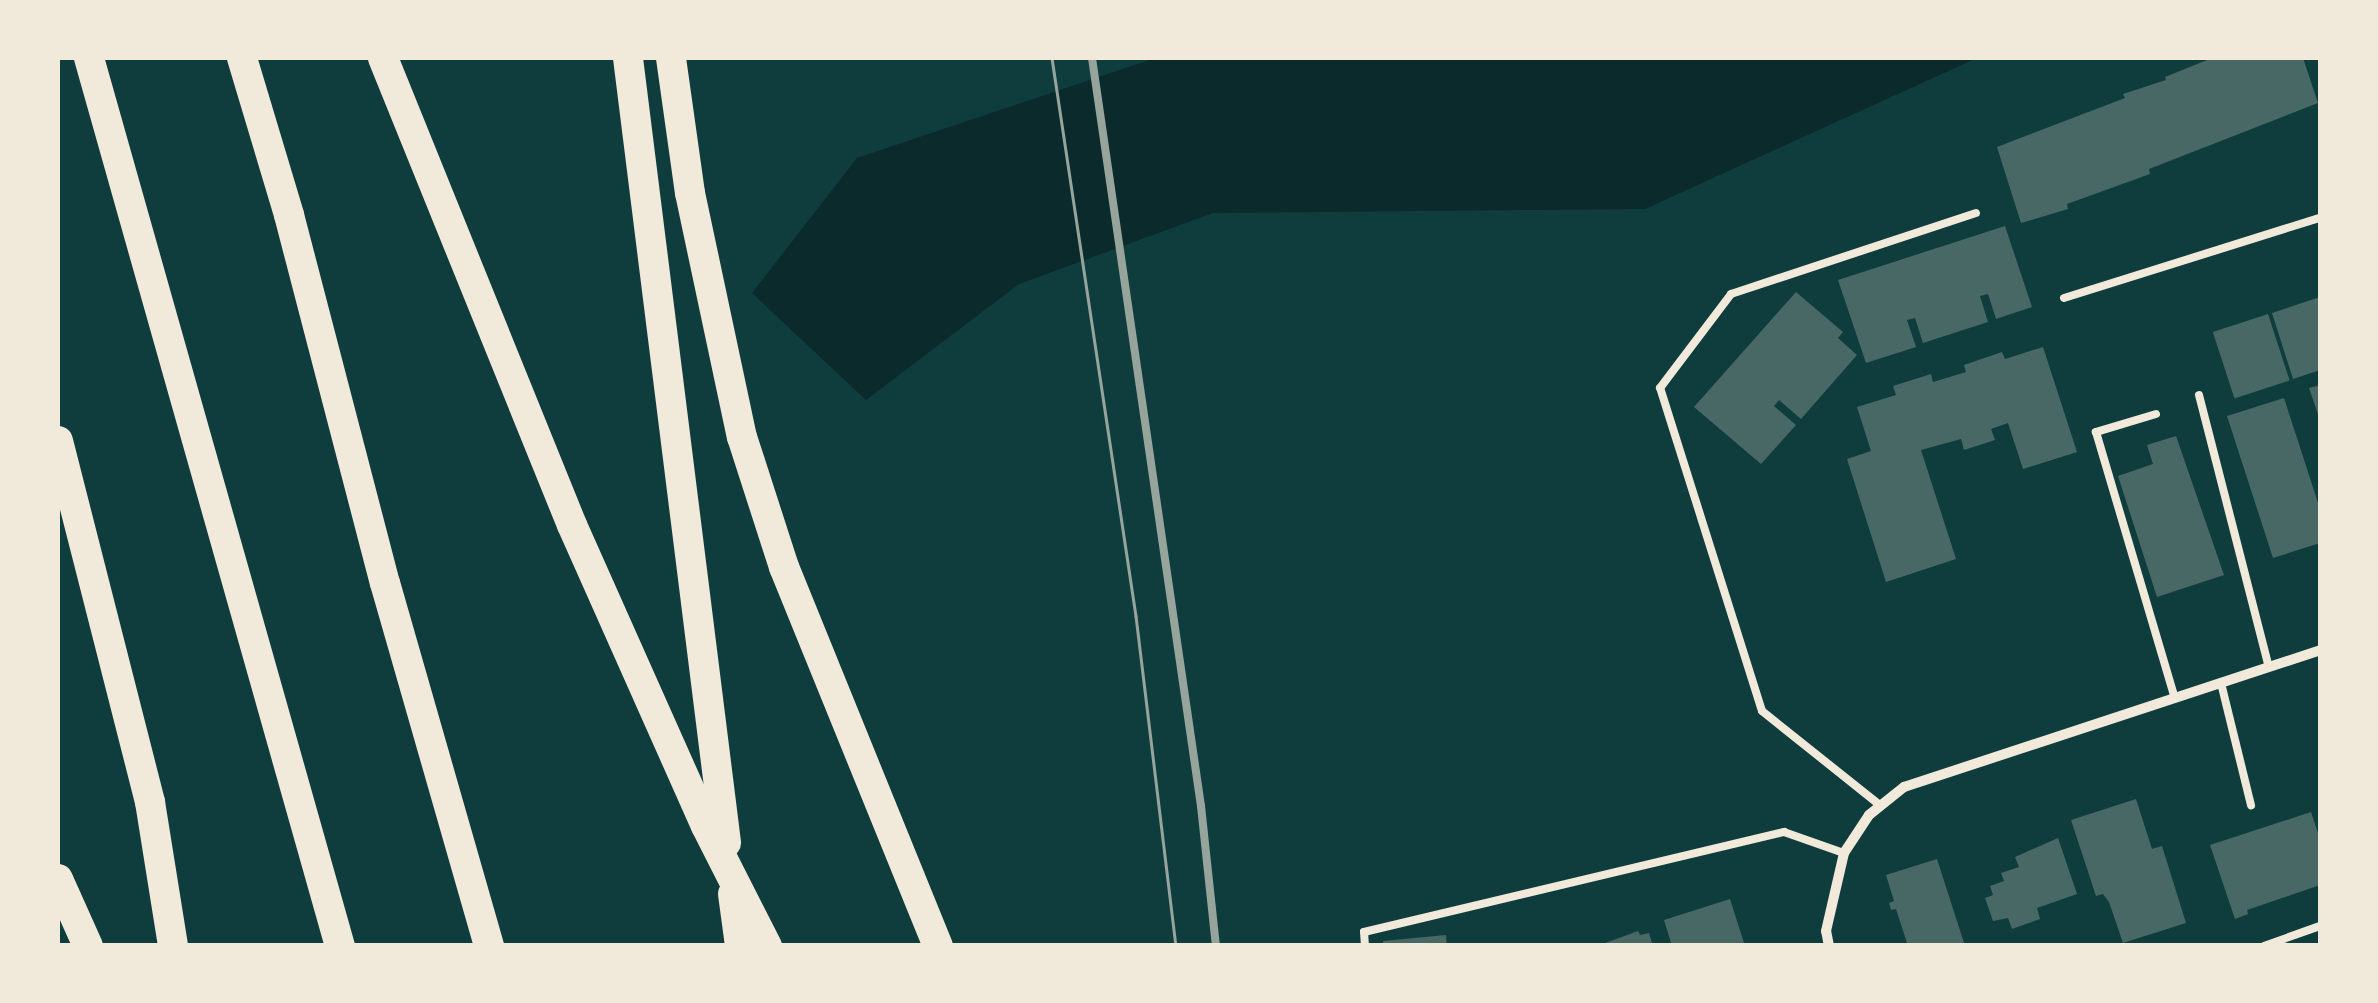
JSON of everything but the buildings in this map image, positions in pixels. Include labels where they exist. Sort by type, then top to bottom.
[{"type":"highway","points":[[88,58],[340,946]]},
{"type":"highway","points":[[242,58],[290,214],[385,582],[489,946]]},
{"type":"highway","points":[[383,58],[572,525],[706,826],[767,946]]},
{"type":"highway","points":[[628,58],[740,946]]},
{"type":"highway","points":[[671,58],[690,194],[742,436],[784,567],[938,946]]},
{"type":"highway","points":[[58,441],[150,802],[173,946]]},
{"type":"highway","points":[[58,879],[88,946]]},
{"type":"street","points":[[1829,946],[1826,931],[1844,853],[1880,806],[1904,787],[2320,650]]},
{"type":"lane","points":[[1880,806],[1762,711],[1660,388],[1732,294],[1976,213]]},
{"type":"lane","points":[[2064,298],[2320,218]]},
{"type":"lane","points":[[2199,395],[2269,667]]},
{"type":"lane","points":[[2156,414],[2096,432],[2175,698]]},
{"type":"lane","points":[[2221,683],[2250,805]]},
{"type":"lane","points":[[1366,946],[1364,932],[1784,832],[1844,853]]},
{"type":"lane","points":[[2264,946],[2320,926]]},
{"type":"water","points":[[1155,58],[1977,58],[1645,209],[1213,213],[1019,284],[866,400],[752,293],[857,158]]},
{"type":"tram line","points":[[1052,58],[1136,616],[1176,946]]},
{"type":"railway","points":[[1092,58],[1201,806],[1216,946]]}]
